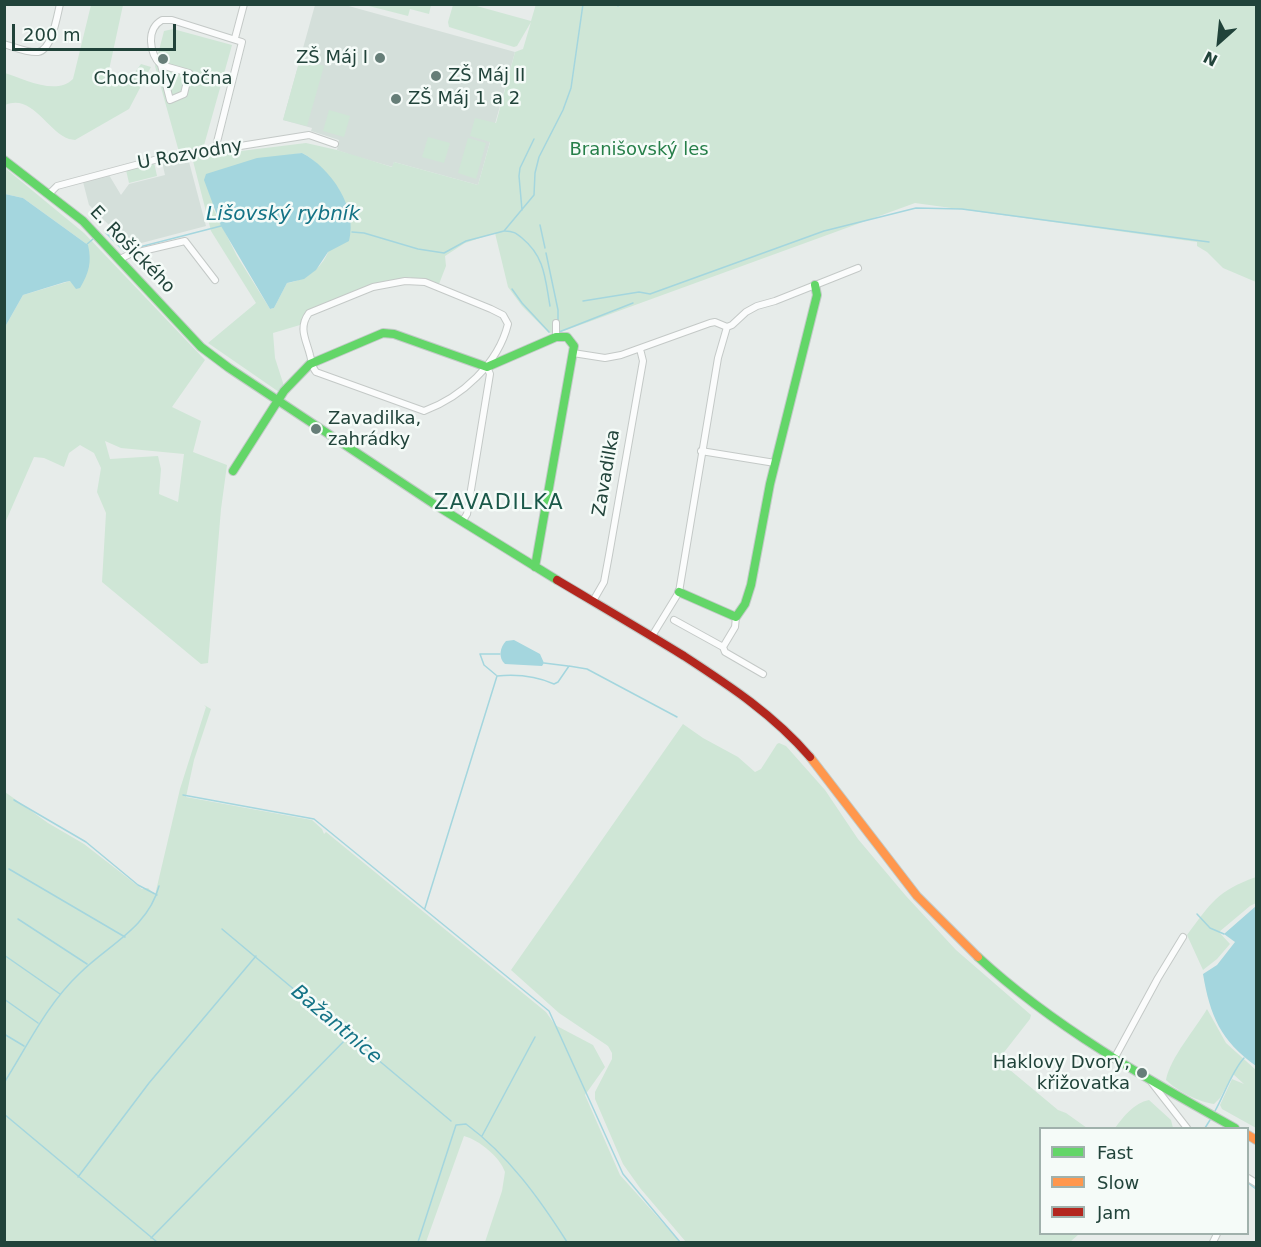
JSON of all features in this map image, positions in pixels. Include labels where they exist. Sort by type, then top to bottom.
[{"type":"street","points":[[4,44],[37,52],[46,48],[60,4]]},
{"type":"street","points":[[235,38],[244,4]]},
{"type":"street","points":[[160,65],[189,73],[184,94],[170,100],[160,65],[152,55],[153,32],[159,21],[172,20],[242,42],[217,142],[217,150]]},
{"type":"street","name":"U Rozvodny","points":[[49,194],[57,186],[172,154],[217,150],[309,135],[335,144]]},
{"type":"street","name":"E. Rošického","points":[[4,160],[83,221],[201,347],[278,400]]},
{"type":"street","points":[[120,259],[130,254],[185,241],[215,280]]},
{"type":"street","points":[[652,636],[679,592],[701,451],[718,358],[727,327],[757,306],[858,268]]},
{"type":"street","points":[[405,281],[425,282],[492,309],[503,315],[508,324],[498,352],[486,367],[446,399],[424,411],[316,372],[310,364],[311,357],[303,334],[304,320],[309,313],[373,286],[405,281]]},
{"type":"street","points":[[723,647],[735,627],[736,617],[741,613],[751,583],[775,463],[817,295],[815,285]]},
{"type":"street","points":[[556,323],[556,336]]},
{"type":"street","points":[[573,353],[605,357],[621,355],[710,323],[719,323],[727,327]]},
{"type":"street","points":[[233,471],[278,400],[310,364],[383,333],[486,367],[525,352],[556,336],[567,337],[574,346],[535,567]]},
{"type":"street","name":"Zavadilka","points":[[593,601],[604,582],[643,361],[640,349]]},
{"type":"street","points":[[462,522],[467,514],[490,374],[486,367]]},
{"type":"street","points":[[278,400],[462,522],[652,636],[749,698],[784,729],[817,766],[874,844],[961,942],[1031,1002],[1087,1042],[1152,1082],[1233,1127]]},
{"type":"street","points":[[701,451],[775,463]]},
{"type":"street","points":[[679,592],[736,617]]},
{"type":"street","points":[[674,620],[723,647],[725,652],[763,674]]},
{"type":"street","points":[[1114,1059],[1183,937]]},
{"type":"street","points":[[1152,1082],[1186,1127]]},
{"type":"shaded area","name":"ZŠ Máj 1 a 2","points":[[315,5],[345,5],[515,52],[478,185],[394,162],[393,167],[354,156],[337,150],[339,140],[311,131],[312,128],[283,120]]},
{"type":"shaded area","points":[[188,158],[206,226],[130,246],[89,205],[83,182],[109,175],[121,195],[129,184],[165,175],[162,162]]},
{"type":"green space","points":[[431,4],[429,14],[410,9],[408,16],[365,5]]},
{"type":"green space","name":"Branišovský les","points":[[536,4],[1256,5],[1256,282],[1223,268],[1207,252],[1197,246],[1197,242],[915,203],[561,332],[549,333],[522,306],[508,287],[495,233],[465,243],[445,256],[446,266],[439,284],[408,277],[372,285],[311,310],[300,325],[273,333],[275,358],[284,386],[279,392],[208,343],[256,303],[211,231],[192,157],[306,143],[392,167],[394,162],[478,185],[490,142],[470,136],[475,118],[496,123],[515,52],[523,49],[531,22],[517,46],[514,47],[449,27],[448,22],[453,5],[473,5],[531,21]],"holes":[[[302,153],[313,160],[340,191],[332,240],[325,258],[317,268],[306,277],[287,283],[274,308],[270,309],[237,256],[213,208],[284,156]]]},
{"type":"green space","points":[[91,5],[123,5],[106,84],[127,83],[141,64],[151,67],[129,109],[75,140],[61,135],[31,108],[23,104],[5,105],[5,73],[49,86],[66,84],[73,79]]},
{"type":"green space","points":[[173,29],[232,45],[203,149],[179,152],[155,66],[164,31]]},
{"type":"green space","points":[[300,59],[324,66],[307,126],[283,120]]},
{"type":"green space","points":[[329,110],[350,116],[344,137],[323,131]]},
{"type":"green space","points":[[428,137],[450,143],[444,163],[422,157]]},
{"type":"green space","points":[[468,138],[486,143],[476,179],[458,173]]},
{"type":"green space","points":[[154,162],[157,176],[129,183],[126,170]]},
{"type":"green space","points":[[5,168],[84,233],[205,360],[172,407],[201,421],[193,452],[227,465],[208,663],[201,664],[102,582],[106,513],[97,492],[101,468],[94,453],[80,445],[69,453],[64,467],[44,458],[34,457],[5,523],[5,327],[23,295],[70,281],[88,245],[23,198],[5,194]],"holes":[[[105,441],[121,448],[184,454],[178,502],[159,494],[161,469],[158,456],[110,459]]]},
{"type":"green space","points":[[204,705],[211,709],[194,760],[186,797],[312,820],[324,834],[326,832],[546,1012],[555,1025],[593,1045],[605,1067],[585,1095],[620,1175],[680,1242],[485,1242],[502,1191],[505,1172],[499,1161],[488,1150],[464,1136],[426,1242],[5,1242],[5,792],[48,823],[84,844],[142,889],[148,888],[155,895],[180,789],[206,707]]},
{"type":"green space","points":[[683,724],[738,757],[755,772],[761,769],[777,744],[786,746],[825,790],[858,839],[906,896],[956,950],[1031,1015],[998,1060],[1058,1110],[1086,1127],[1039,1127],[1039,1235],[1078,1235],[1070,1242],[686,1242],[640,1188],[623,1164],[595,1099],[595,1092],[612,1059],[608,1046],[559,1013],[511,970]]},
{"type":"green space","points":[[1256,877],[1256,903],[1219,932],[1230,944],[1203,970],[1187,935],[1202,914],[1223,893]]},
{"type":"green space","points":[[1207,1009],[1226,1043],[1256,1070],[1256,1128],[1222,1109],[1220,1105],[1232,1079],[1244,1084],[1233,1074],[1220,1098],[1214,1104],[1188,1095],[1166,1080],[1168,1071],[1178,1053]]},
{"type":"green space","points":[[1149,1100],[1171,1120],[1173,1127],[1116,1127],[1134,1107]]},
{"type":"water","name":"Lišovský rybník","points":[[302,153],[323,168],[340,190],[350,215],[349,241],[328,252],[316,270],[304,279],[287,283],[274,308],[270,309],[221,226],[204,180],[206,174],[257,158]]},
{"type":"water","points":[[5,194],[23,198],[88,245],[90,262],[80,288],[76,289],[70,281],[23,295],[5,327]]},
{"type":"water","points":[[514,640],[540,654],[544,663],[542,666],[505,664],[501,656],[502,646],[506,641]]},
{"type":"water","points":[[1256,906],[1256,1066],[1234,1047],[1219,1026],[1209,1003],[1203,974],[1217,965],[1235,942],[1224,934]]},
{"type":"waterway","points":[[352,232],[364,233],[418,249],[444,253],[466,241],[504,231],[534,195],[535,173],[539,157],[563,110],[571,88],[583,4]]},
{"type":"waterway","points":[[522,210],[520,168],[534,139]]},
{"type":"waterway","points":[[583,301],[639,292],[650,294],[824,231],[916,208],[962,209],[1209,242]]},
{"type":"waterway","points":[[540,225],[545,248]]},
{"type":"waterway","points":[[106,233],[124,251],[221,226]]},
{"type":"waterway","points":[[505,231],[518,235],[530,245],[540,260],[550,306]]},
{"type":"waterway","points":[[86,245],[93,239]]},
{"type":"waterway","points":[[546,253],[558,310],[558,323]]},
{"type":"waterway","points":[[512,289],[549,332]]},
{"type":"waterway","points":[[559,332],[633,303]]},
{"type":"waterway","points":[[496,675],[484,665],[480,654],[500,654]]},
{"type":"waterway","points":[[544,663],[568,666]]},
{"type":"waterway","points":[[425,908],[497,676],[526,676],[554,684],[569,666],[587,669],[677,717]]},
{"type":"waterway","points":[[183,795],[314,819],[549,1011],[623,1174],[680,1242]]},
{"type":"waterway","points":[[14,800],[86,842],[138,885],[157,895]]},
{"type":"waterway","points":[[9,869],[125,937]]},
{"type":"waterway","points":[[4,1083],[39,1025],[68,985],[137,925],[154,901],[159,886]]},
{"type":"waterway","points":[[1197,914],[1210,928],[1224,934]]},
{"type":"waterway","points":[[18,919],[87,964]]},
{"type":"waterway","name":"Bažantnice","points":[[222,929],[451,1121]]},
{"type":"waterway","points":[[4,955],[60,994]]},
{"type":"waterway","points":[[78,1177],[149,1083],[256,956]]},
{"type":"waterway","points":[[4,999],[38,1023]]},
{"type":"waterway","points":[[4,1034],[24,1046]]},
{"type":"waterway","points":[[151,1238],[350,1035]]},
{"type":"waterway","points":[[482,1136],[535,1037]]},
{"type":"waterway","points":[[1215,1111],[1232,1076],[1244,1058]]},
{"type":"waterway","points":[[4,1114],[157,1242]]},
{"type":"waterway","points":[[1206,1127],[1210,1120]]},
{"type":"waterway","points":[[418,1242],[456,1125],[466,1124],[496,1149],[522,1178],[567,1242]]},
{"type":"waterway","points":[[1249,1184],[1256,1189]]},
{"type":"traffic: fast","points":[[4,160],[83,221],[201,347],[437,506],[557,580]]},
{"type":"traffic: fast","points":[[679,592],[736,617],[745,604],[751,585],[770,484],[817,295],[815,285]]},
{"type":"traffic: fast","points":[[233,471],[284,391],[310,364],[383,333],[394,334],[487,367],[556,337],[567,337],[574,346],[535,567]]},
{"type":"traffic: fast","points":[[978,957],[1069,1029],[1134,1070],[1233,1127]]},
{"type":"traffic: slow","points":[[810,757],[917,896],[978,957]]},
{"type":"traffic: slow","points":[[1249,1136],[1256,1140]]},
{"type":"traffic: jam","points":[[557,580],[684,656],[735,690],[782,728],[810,757]]},
{"type":"place","name":"ZŠ Máj I","points":[[380,58]]},
{"type":"place","name":"Chocholy točna","points":[[163,59]]},
{"type":"place","name":"ZŠ Máj II","points":[[436,76]]},
{"type":"place","name":"ZŠ Máj 1 a 2","points":[[396,99]]},
{"type":"place","name":"Zavadilka, zahrádky","points":[[316,429]]},
{"type":"place","name":"Haklovy Dvory, křižovatka","points":[[1142,1073]]},
{"type":"district","name":"ZAVADILKA","points":[[499,504]]}]
